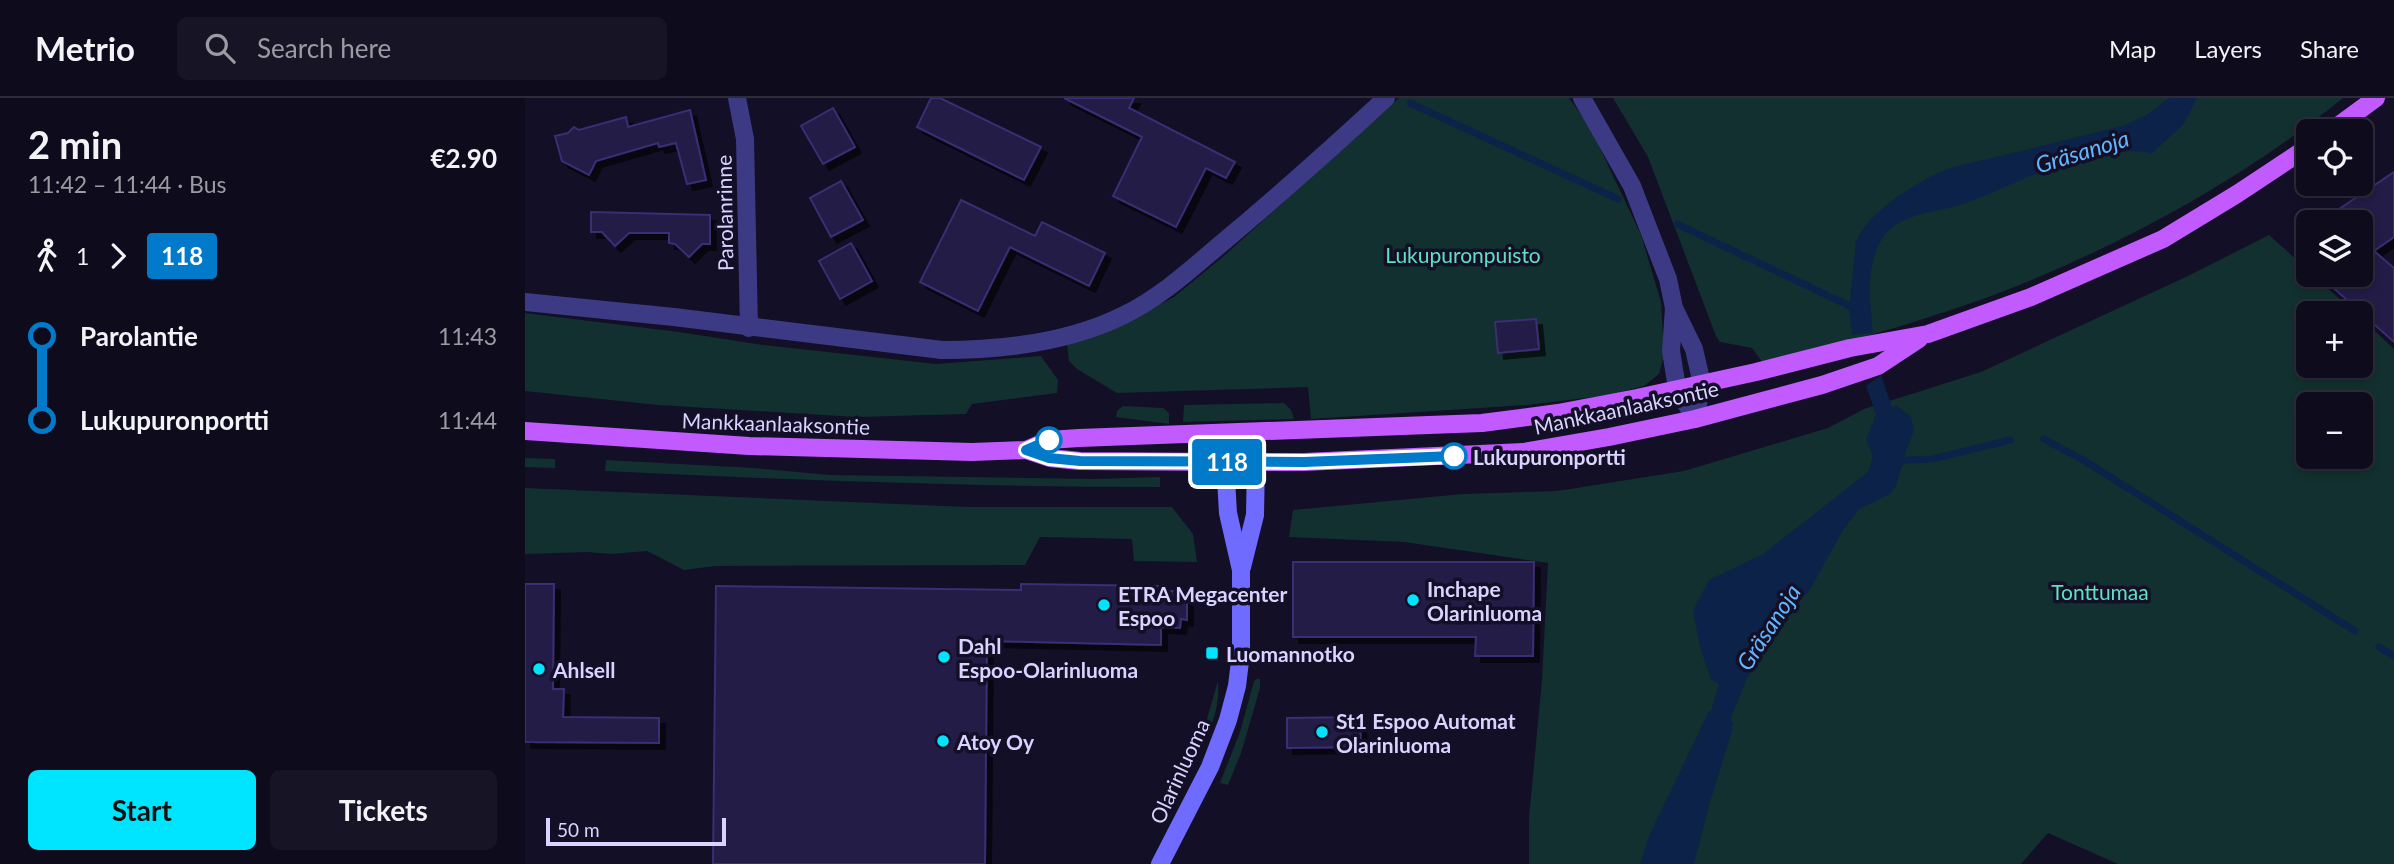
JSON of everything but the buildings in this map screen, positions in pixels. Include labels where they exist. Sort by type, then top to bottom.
[{"type":"main road","points":[[2348,119],[2377,98]]},
{"type":"main road","name":"Mankkaanlaaksontie","points":[[1026,450],[1049,440],[1482,423],[1558,413],[1702,384],[1850,348],[1928,334],[2031,297],[2163,239],[2296,154]]},
{"type":"main road","name":"Mankkaanlaaksontie","points":[[525,431],[749,446],[972,452],[1026,450],[1049,458],[1080,461],[1304,462],[1524,452],[1695,419],[1822,385],[1878,366],[1928,334]]},
{"type":"main road","name":"Olarinluoma","points":[[1160,864],[1210,767],[1228,720],[1241,653],[1241,570],[1228,513],[1225,462],[1240,432]]},
{"type":"main road","name":"Olarinluoma","points":[[1240,432],[1256,462],[1255,515],[1241,570]]},
{"type":"street","name":"Parolanrinne","points":[[737,98],[745,139],[749,328]]},
{"type":"street","points":[[525,302],[674,317],[942,351],[976,350],[1045,341],[1075,334],[1122,316],[1160,295],[1297,181],[1386,98]]},
{"type":"street","points":[[1582,98],[1632,186],[1668,279],[1674,308],[1694,349],[1702,384],[1695,419]]},
{"type":"street","points":[[1674,308],[1671,351],[1677,388],[1695,419]]},
{"type":"green space","name":"Lukupuronpuisto","points":[[1399,98],[1569,98],[1590,127],[1641,235],[1661,302],[1664,355],[1659,374],[1644,386],[1610,395],[1527,405],[1311,419],[1308,387],[1117,393],[1077,369],[1069,361],[1067,344],[1116,327],[1174,297],[1225,255]]},
{"type":"green space","points":[[1613,98],[2343,98],[2316,119],[2296,119],[2296,134],[2228,180],[2146,227],[2060,268],[1956,308],[1769,364],[1763,363],[1752,348],[1720,342],[1716,336],[1648,157]]},
{"type":"green space","name":"Tonttumaa","points":[[2269,235],[2296,259],[2296,287],[2326,287],[2342,301],[2296,301],[2296,378],[2373,378],[2373,329],[2394,349],[2394,864],[2118,864],[2048,833],[2021,864],[1529,864],[1529,818],[1542,680],[1548,563],[1404,542],[1289,537],[1293,510],[1463,494],[1557,491],[1684,471],[1828,428],[1864,409],[1981,372],[2190,275]]},
{"type":"green space","points":[[525,313],[756,344],[936,364],[1041,356],[1058,380],[1057,393],[972,404],[966,414],[856,417],[658,405],[525,391]]},
{"type":"green space","points":[[1284,403],[1291,410],[1294,419],[1183,422],[1184,405]]},
{"type":"green space","points":[[1123,406],[1163,408],[1169,413],[1169,424],[1116,417],[1117,411]]},
{"type":"green space","points":[[525,458],[555,459],[555,468],[525,467]]},
{"type":"green space","points":[[606,460],[830,475],[1094,479],[1160,477],[1160,487],[1021,486],[605,471]]},
{"type":"green space","points":[[525,488],[969,507],[1172,507],[1193,534],[1197,562],[1134,561],[1132,539],[1040,537],[1025,565],[715,566],[684,570],[647,551],[611,554],[525,554]]},
{"type":"green space","points":[[1260,679],[1260,688],[1241,753],[1228,785],[1220,783],[1240,732],[1254,681]]},
{"type":"green space","points":[[1218,681],[1214,716],[1191,769],[1187,767],[1201,739]]},
{"type":"water","name":"Gräsanoja","points":[[2169,98],[2197,98],[2183,125],[2151,154],[2122,152],[2055,168],[1963,204],[1898,223],[1882,239],[1873,261],[1870,285],[1873,333],[1852,335],[1849,311],[1856,241],[1869,222],[1897,197],[1928,178],[1954,167],[2125,125],[2145,116]]},
{"type":"water","name":"Gräsanoja","points":[[1881,375],[1892,407],[1896,405],[1911,417],[1914,430],[1896,486],[1890,494],[1859,509],[1843,530],[1809,591],[1789,613],[1747,678],[1730,720],[1733,722],[1732,731],[1694,864],[1640,864],[1649,836],[1711,711],[1719,684],[1711,679],[1700,647],[1693,611],[1709,580],[1763,554],[1868,472],[1873,456],[1866,440],[1876,414],[1866,386]]},
{"type":"waterway","points":[[1410,103],[1618,199]]},
{"type":"waterway","points":[[1677,224],[1856,309]]},
{"type":"waterway","points":[[2044,439],[2085,461],[2355,631]]},
{"type":"waterway","points":[[1899,464],[1905,460],[1932,459],[2010,440]]},
{"type":"waterway","points":[[2379,647],[2394,656]]},
{"type":"bus line","name":"118","points":[[1049,440],[1026,450],[1049,458],[1080,461],[1304,462],[1454,456]]},
{"type":"place","name":"Lukupuronportti","points":[[1454,456]]},
{"type":"place","name":"Inchape Olarinluoma","points":[[1413,600]]},
{"type":"place","name":"ETRA Megacenter Espoo","points":[[1104,605]]},
{"type":"place","name":"Luomannotko","points":[[1212,653]]},
{"type":"place","name":"Dahl Espoo-Olarinluoma","points":[[944,657]]},
{"type":"place","name":"Ahlsell","points":[[539,669]]},
{"type":"place","name":"St1 Espoo Automat Olarinluoma","points":[[1322,732]]},
{"type":"place","name":"Atoy Oy","points":[[943,741]]}]
